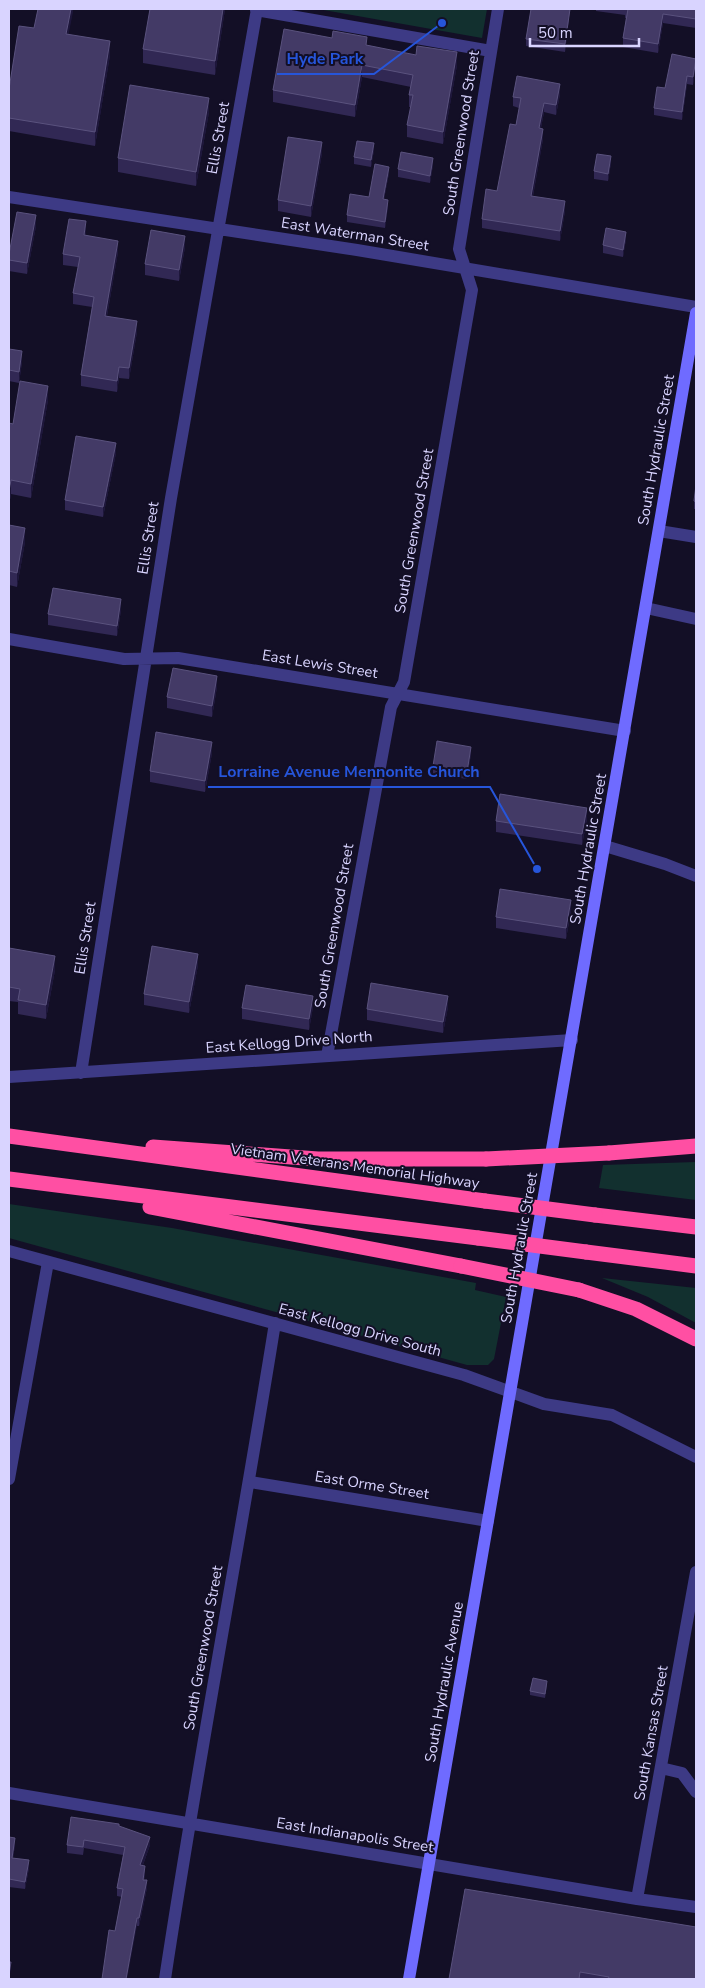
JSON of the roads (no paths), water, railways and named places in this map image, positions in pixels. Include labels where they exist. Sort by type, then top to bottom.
[{"type":"highway","points":[[9,1136],[318,1159],[486,1159],[609,1153],[696,1146]]},
{"type":"highway","name":"Vietnam Veterans Memorial Highway","points":[[9,1136],[485,1202],[696,1227]]},
{"type":"highway","points":[[9,1180],[696,1266]]},
{"type":"highway","points":[[9,1180],[579,1290],[636,1309],[696,1340]]},
{"type":"street","name":"South Greenwood Street","points":[[327,1056],[391,707],[404,682],[472,290],[459,249],[498,9]]},
{"type":"street","points":[[256,10],[491,51]]},
{"type":"street","name":"Ellis Street","points":[[81,1073],[171,498],[256,10]]},
{"type":"street","name":"East Waterman Street","points":[[9,197],[465,267],[696,307]]},
{"type":"street","name":"South Hydraulic Street","points":[[511,1391],[696,313]]},
{"type":"street","points":[[659,532],[696,538]]},
{"type":"street","points":[[646,608],[696,619]]},
{"type":"street","name":"East Lewis Street","points":[[9,639],[124,659],[178,658],[625,731]]},
{"type":"street","points":[[605,846],[665,864],[696,876]]},
{"type":"street","name":"East Kellogg Drive North","points":[[9,1077],[572,1040]]},
{"type":"street","name":"East Kellogg Drive South","points":[[9,1251],[464,1375],[544,1404],[612,1415],[696,1457]]},
{"type":"street","points":[[9,1479],[48,1262]]},
{"type":"street","name":"South Greenwood Street","points":[[165,1979],[188,1823],[250,1482],[275,1323]]},
{"type":"street","name":"South Hydraulic Avenue","points":[[409,1979],[511,1391]]},
{"type":"street","name":"East Orme Street","points":[[250,1482],[488,1521]]},
{"type":"street","name":"South Kansas Street","points":[[637,1899],[696,1572]]},
{"type":"street","points":[[661,1768],[682,1773],[696,1792]]},
{"type":"street","name":"East Indianapolis Street","points":[[9,1793],[637,1899],[696,1907]]},
{"type":"place","name":"Hyde Park","points":[[442,23]]},
{"type":"place","name":"Lorraine Avenue Mennonite Church","points":[[537,869]]}]
